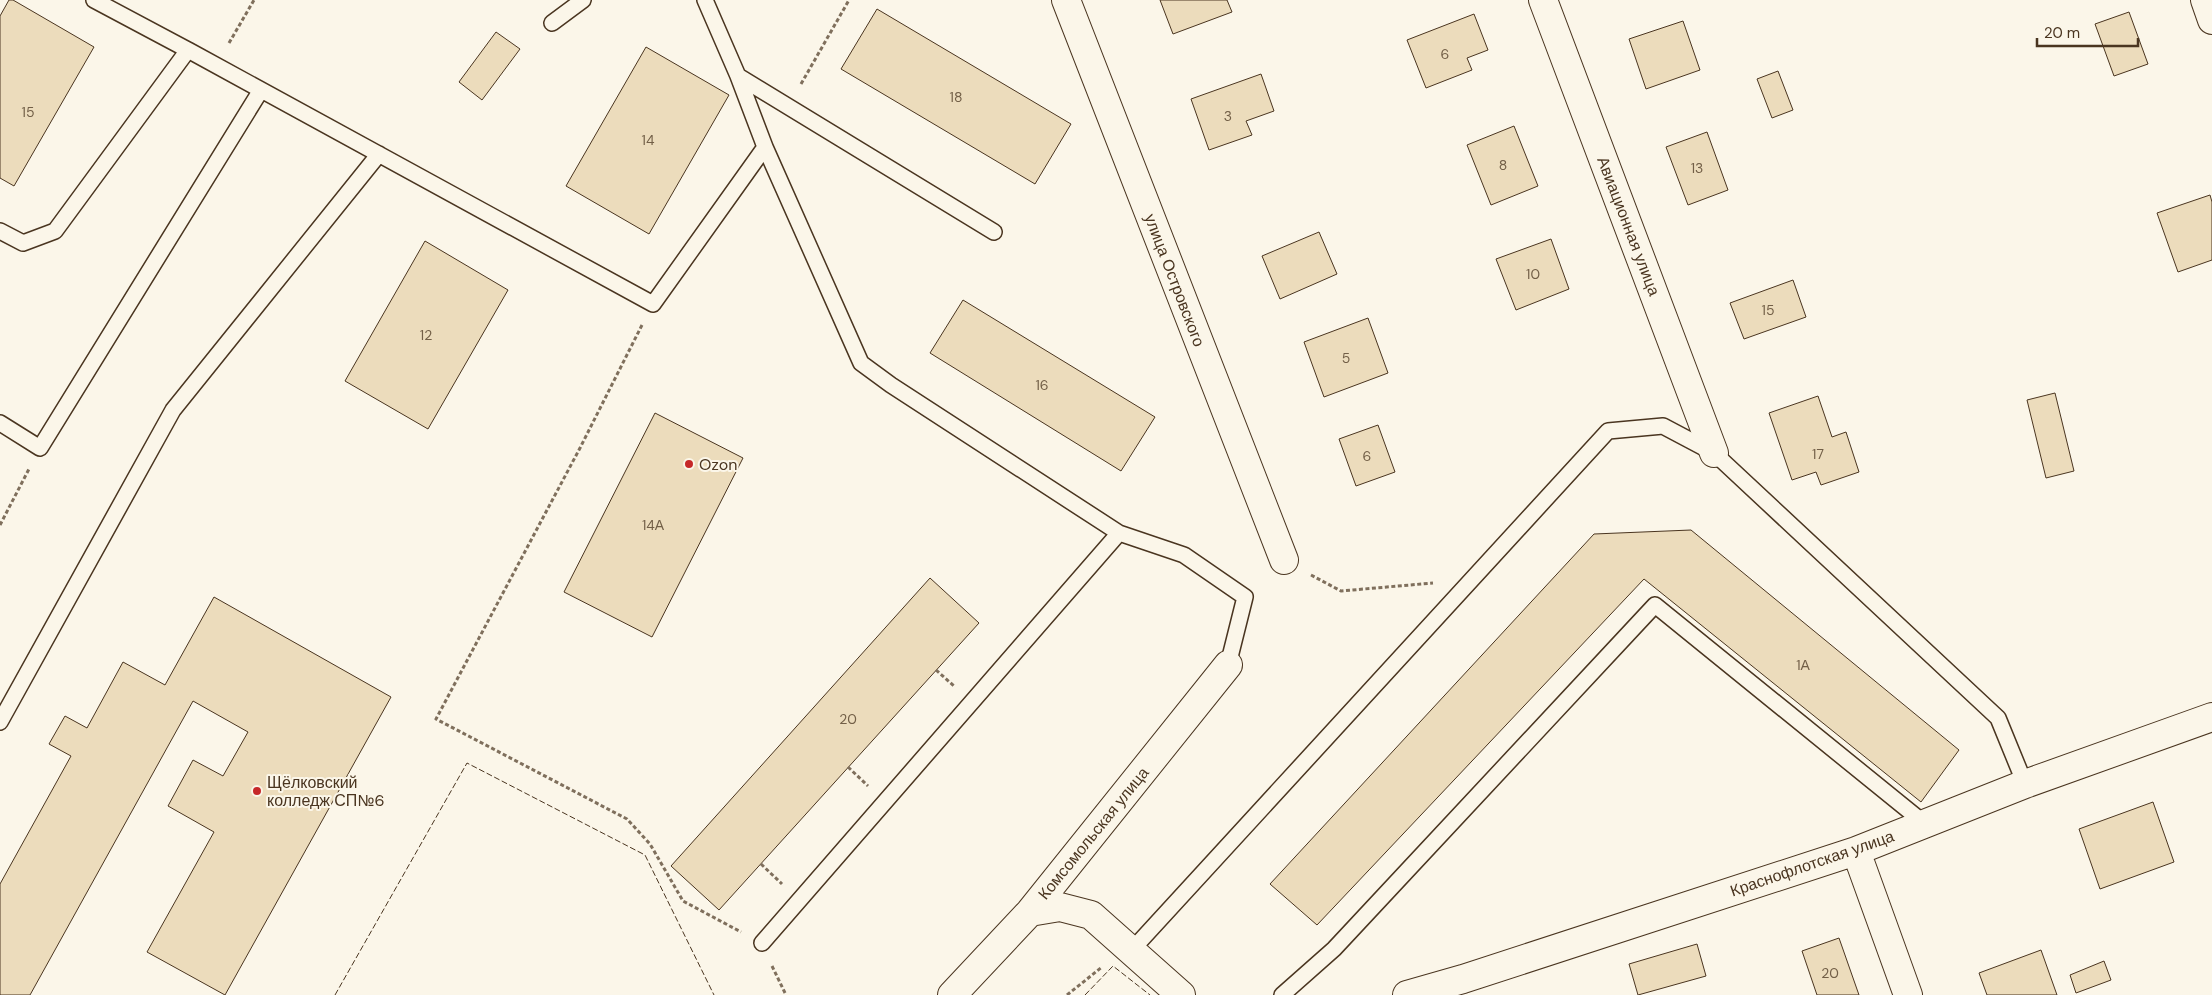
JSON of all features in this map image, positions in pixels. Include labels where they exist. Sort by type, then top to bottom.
[{"type":"street","name":"улица Островского","points":[[1066,0],[1284,560]]},
{"type":"street","name":"Авиационная улица","points":[[1543,0],[1714,453]]},
{"type":"street","points":[[2205,0],[2212,20]]},
{"type":"street","name":"Комсомольская улица","points":[[952,995],[1030,912],[1228,665]]},
{"type":"street","name":"Краснофлотская улица","points":[[1407,995],[1463,979],[1856,851],[2025,784],[2212,716]]},
{"type":"street","points":[[1856,851],[1908,995]]},
{"type":"street","points":[[1030,912],[1060,907],[1091,915],[1181,995]]},
{"type":"lane","points":[[94,0],[654,304],[764,147]]},
{"type":"lane","points":[[552,23],[584,0]]},
{"type":"lane","points":[[706,0],[738,76],[764,147],[861,363],[1119,533],[1184,555],[1245,597],[1228,665]]},
{"type":"lane","points":[[0,231],[23,243],[55,231],[188,50]]},
{"type":"lane","points":[[738,76],[994,232]]},
{"type":"lane","points":[[0,423],[40,448],[261,90]]},
{"type":"lane","points":[[0,722],[173,410],[380,154]]},
{"type":"lane","points":[[1131,951],[1608,431],[1663,426],[1714,453],[1998,718],[2025,784]]},
{"type":"lane","points":[[762,943],[1119,533]]},
{"type":"lane","points":[[1282,995],[1334,949],[1656,605],[1924,823]]},
{"type":"path","points":[[217,66],[254,0]]},
{"type":"path","points":[[788,106],[849,0]]},
{"type":"path","points":[[654,304],[436,719],[626,819],[650,844],[683,901],[762,943],[786,995]]},
{"type":"path","points":[[0,525],[40,448]]},
{"type":"path","points":[[1284,560],[1341,591],[1471,580]]},
{"type":"path","points":[[1067,995],[1097,970],[1131,951]]},
{"type":"building","points":[[9,0],[13,0],[94,47],[14,186],[0,178],[0,16]]},
{"type":"building","points":[[1160,0],[1227,0],[1232,12],[1173,34]]},
{"type":"building","points":[[877,9],[1071,124],[1035,184],[841,69]]},
{"type":"building","points":[[2129,12],[2148,64],[2114,76],[2095,24]]},
{"type":"building","points":[[1474,14],[1488,50],[1467,58],[1472,70],[1426,88],[1407,40]]},
{"type":"building","points":[[1683,21],[1700,70],[1646,89],[1629,39]]},
{"type":"building","points":[[496,32],[520,49],[482,100],[459,82]]},
{"type":"building","points":[[646,47],[729,95],[649,234],[566,186]]},
{"type":"building","points":[[1778,71],[1793,110],[1772,118],[1757,79]]},
{"type":"building","points":[[1261,74],[1274,111],[1246,121],[1252,135],[1209,150],[1191,99]]},
{"type":"building","points":[[1514,126],[1538,186],[1491,205],[1467,145]]},
{"type":"building","points":[[1707,132],[1728,190],[1688,205],[1666,147]]},
{"type":"building","points":[[2210,195],[2212,202],[2212,260],[2178,272],[2157,213]]},
{"type":"building","points":[[1319,232],[1337,274],[1280,299],[1262,256]]},
{"type":"building","points":[[1551,239],[1569,289],[1516,310],[1496,259]]},
{"type":"building","points":[[425,241],[508,290],[428,429],[345,381]]},
{"type":"building","points":[[1793,280],[1806,317],[1744,339],[1730,303]]},
{"type":"building","points":[[963,300],[1155,417],[1121,471],[930,353]]},
{"type":"building","points":[[1368,318],[1388,373],[1324,397],[1304,342]]},
{"type":"building","points":[[2055,393],[2074,471],[2046,478],[2027,400]]},
{"type":"building","points":[[1818,396],[1832,437],[1846,432],[1859,472],[1821,485],[1816,472],[1792,480],[1769,413]]},
{"type":"building","points":[[655,413],[743,458],[652,637],[564,592]]},
{"type":"building","points":[[1378,425],[1395,472],[1356,486],[1339,439]]},
{"type":"building","points":[[1691,530],[1959,750],[1921,802],[1644,579],[1317,925],[1270,884],[1594,534]]},
{"type":"building","points":[[930,578],[979,623],[719,910],[671,866]]},
{"type":"building","name":"Щёлковский колледж СП№6","points":[[214,597],[391,697],[225,995],[147,952],[214,832],[168,806],[193,760],[223,776],[248,732],[193,701],[30,995],[0,995],[0,884],[71,756],[49,744],[65,716],[87,728],[123,662],[165,685]]},
{"type":"building","points":[[2153,802],[2174,862],[2100,889],[2079,829]]},
{"type":"building","points":[[1839,938],[1859,995],[1817,995],[1802,951]]},
{"type":"building","points":[[1697,944],[1706,976],[1638,995],[1629,964]]},
{"type":"building","points":[[2041,950],[2057,995],[1987,995],[1979,973]]},
{"type":"building","points":[[2104,961],[2111,980],[2076,993],[2070,975]]},
{"type":"fence","points":[[335,995],[467,763],[645,855],[714,995]]},
{"type":"fence","points":[[1085,995],[1113,966],[1150,995]]},
{"type":"place","name":"Ozon","points":[[689,464]]},
{"type":"place","name":"Щёлковский колледж СП№6","points":[[257,791]]}]
